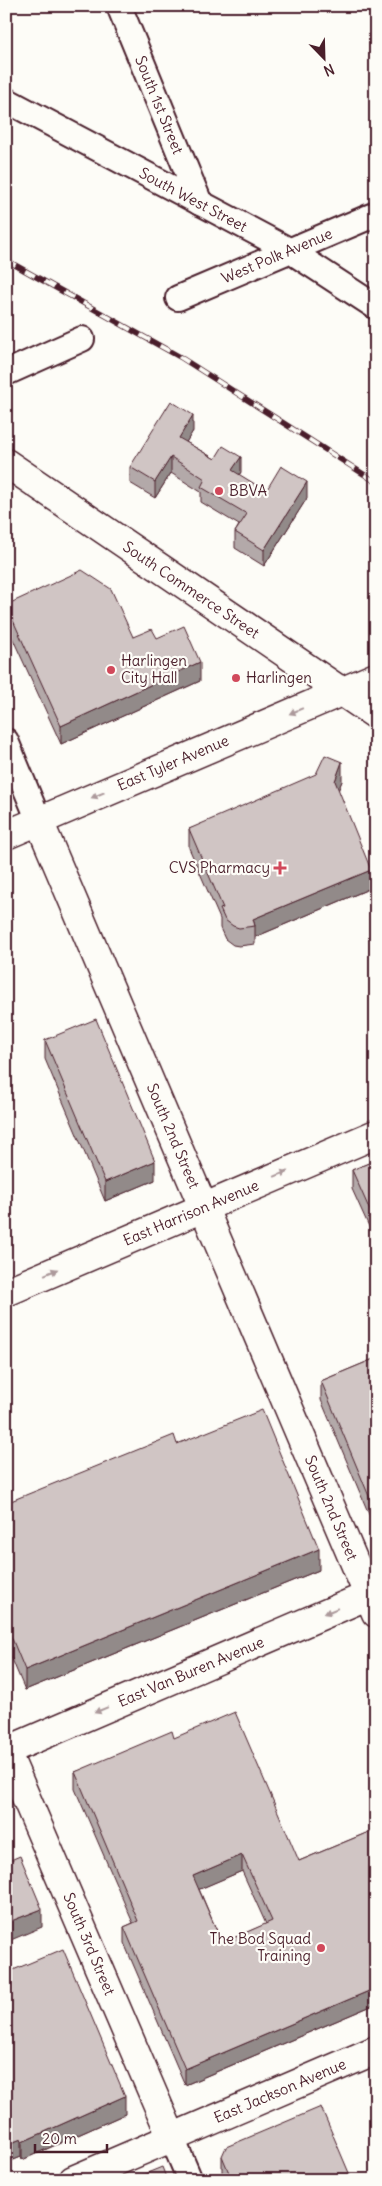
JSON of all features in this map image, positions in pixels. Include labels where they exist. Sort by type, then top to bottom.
[{"type":"street","name":"South 1st Street","points":[[119,6],[200,203]]},
{"type":"street","name":"South West Street","points":[[6,100],[289,250],[376,307]]},
{"type":"street","name":"West Polk Avenue","points":[[178,298],[376,214]]},
{"type":"street","points":[[6,373],[82,339]]},
{"type":"street","name":"South Commerce Street","points":[[9,467],[376,715]]},
{"type":"street","name":"East Tyler Avenue","points":[[6,834],[376,677]]},
{"type":"street","name":"South 2nd Street","points":[[6,741],[373,1600]]},
{"type":"street","name":"East Harrison Avenue","points":[[6,1292],[376,1134]]},
{"type":"street","name":"East Van Buren Avenue","points":[[6,1751],[373,1600]]},
{"type":"street","name":"South 3rd Street","points":[[6,1751],[172,2138]]},
{"type":"street","name":"East Jackson Avenue","points":[[73,2180],[376,2050]]},
{"type":"street","points":[[172,2138],[190,2180]]},
{"type":"building","name":"BBVA","points":[[171,401],[193,415],[179,438],[215,459],[223,446],[241,457],[232,470],[266,491],[281,466],[307,482],[264,550],[235,532],[247,514],[201,487],[205,479],[171,457],[155,482],[130,467]]},
{"type":"building","name":"Harlingen City Hall","points":[[82,570],[111,589],[133,637],[152,629],[157,638],[184,626],[200,662],[61,726],[6,605]]},
{"type":"building","name":"CVS Pharmacy","points":[[325,755],[342,762],[335,781],[371,870],[253,919],[255,926],[239,928],[233,926],[225,920],[220,909],[223,908],[189,829],[316,774]]},
{"type":"building","points":[[96,1019],[155,1161],[105,1182],[45,1040]]},
{"type":"building","points":[[376,1160],[376,1224],[352,1170]]},
{"type":"building","points":[[376,1358],[376,1513],[321,1381]]},
{"type":"building","points":[[262,1410],[319,1549],[25,1670],[6,1624],[6,1503],[174,1435],[177,1444]]},
{"type":"building","points":[[235,1712],[299,1861],[376,1829],[376,1988],[185,2069],[124,1927],[138,1921],[75,1772],[172,1731],[174,1738]],"holes":[[[242,1855],[272,1921],[222,1943],[193,1876]]]},
{"type":"building","points":[[20,1856],[42,1909],[6,1923],[6,1862]]},
{"type":"building","points":[[63,1949],[125,2096],[22,2142],[21,2139],[6,2145],[6,1973]]},
{"type":"building","points":[[321,2107],[352,2180],[232,2180],[222,2156],[226,2147]]},
{"type":"building","points":[[162,2167],[167,2180],[136,2180],[135,2178]]},
{"type":"railway","points":[[6,260],[180,357],[376,482]]},
{"type":"place","name":"BBVA","points":[[219,491]]},
{"type":"place","name":"Harlingen City Hall","points":[[111,670]]},
{"type":"place","name":"Harlingen","points":[[236,678]]},
{"type":"place","name":"CVS Pharmacy","points":[[280,868]]},
{"type":"place","name":"The Bod Squad Training","points":[[321,1948]]}]
